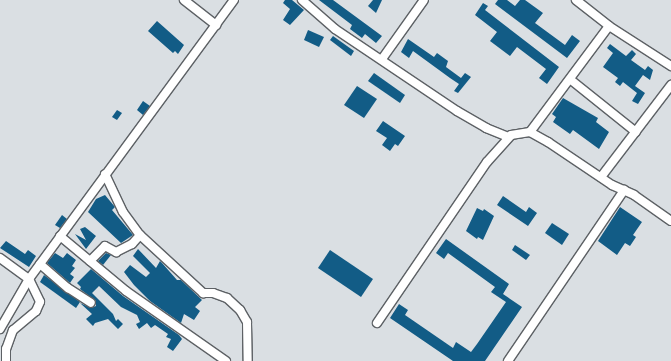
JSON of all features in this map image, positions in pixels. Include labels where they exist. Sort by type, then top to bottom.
[{"type":"street","points":[[184,0],[216,25]]},
{"type":"street","points":[[0,329],[29,279],[234,0]]},
{"type":"street","points":[[302,0],[335,29],[458,111],[486,128],[508,137]]},
{"type":"street","points":[[382,59],[424,0]]},
{"type":"street","points":[[576,0],[609,26],[671,66]]},
{"type":"street","points":[[530,132],[571,80],[609,26]]},
{"type":"street","points":[[571,80],[636,132]]},
{"type":"street","points":[[601,177],[671,85]]},
{"type":"street","points":[[378,323],[487,162],[508,137],[519,132],[530,132],[671,221]]},
{"type":"street","points":[[105,174],[122,212],[140,235],[203,293],[213,293],[236,304],[246,322],[248,361]]},
{"type":"street","points":[[508,361],[624,190]]},
{"type":"street","points":[[90,261],[105,246],[116,252],[132,244],[140,235]]},
{"type":"street","points":[[60,236],[170,324],[226,361]]},
{"type":"street","points":[[0,258],[29,279],[39,297],[39,306],[14,330],[6,349],[6,361]]},
{"type":"street","points":[[40,264],[68,288],[91,302]]},
{"type":"building","points":[[285,0],[292,0],[304,10],[290,25],[283,20],[290,9],[283,3]]},
{"type":"building","points":[[319,0],[333,0],[382,36],[376,43],[365,34],[362,38],[350,29],[352,25]]},
{"type":"building","points":[[373,0],[382,0],[376,13],[368,6]]},
{"type":"building","points":[[498,0],[507,0],[515,6],[520,0],[525,0],[543,13],[535,23],[565,45],[572,35],[580,41],[567,58],[495,4]]},
{"type":"building","points":[[483,3],[488,6],[485,10],[559,67],[547,84],[539,78],[546,69],[517,47],[510,56],[490,41],[497,32],[475,15]]},
{"type":"building","points":[[157,21],[184,45],[178,54],[175,51],[173,53],[148,31]]},
{"type":"building","points":[[308,30],[324,37],[319,47],[304,40]]},
{"type":"building","points":[[333,36],[354,51],[351,56],[330,40]]},
{"type":"building","points":[[408,39],[434,57],[437,53],[448,61],[446,67],[461,78],[465,73],[471,77],[458,93],[454,91],[459,84],[413,51],[409,58],[401,52]]},
{"type":"building","points":[[610,44],[626,56],[632,50],[636,54],[631,60],[645,70],[648,66],[653,70],[650,80],[643,75],[635,86],[645,93],[638,104],[632,101],[637,93],[623,82],[620,86],[615,82],[618,78],[603,67],[613,53],[607,48]]},
{"type":"building","points":[[374,73],[405,95],[400,103],[368,81]]},
{"type":"building","points":[[357,86],[377,99],[364,118],[344,105]]},
{"type":"building","points":[[563,98],[598,118],[596,122],[609,132],[599,149],[573,130],[570,134],[553,122],[556,117],[552,114]]},
{"type":"building","points":[[143,101],[150,106],[143,115],[137,110]]},
{"type":"building","points":[[117,110],[122,113],[117,120],[112,117]]},
{"type":"building","points":[[383,121],[405,136],[398,146],[395,144],[390,151],[382,145],[387,138],[376,131]]},
{"type":"building","points":[[105,195],[115,207],[112,210],[133,235],[121,243],[88,212],[96,199]]},
{"type":"building","points":[[503,196],[526,212],[529,207],[537,213],[528,226],[497,205]]},
{"type":"building","points":[[620,207],[642,222],[633,235],[636,237],[630,246],[625,243],[617,255],[598,241]]},
{"type":"building","points":[[477,208],[483,211],[484,209],[494,216],[483,240],[478,237],[477,239],[466,231]]},
{"type":"building","points":[[62,215],[67,219],[60,228],[55,225]]},
{"type":"building","points":[[552,223],[569,234],[562,245],[545,233]]},
{"type":"building","points":[[85,227],[96,236],[86,249],[75,234],[86,240],[80,229]]},
{"type":"building","points":[[446,239],[509,284],[503,294],[522,307],[485,361],[453,361],[390,318],[399,304],[408,310],[405,315],[453,348],[456,342],[471,352],[477,344],[506,302],[491,292],[495,287],[448,253],[444,259],[436,253]]},
{"type":"building","points":[[6,241],[25,254],[28,250],[36,256],[29,267],[0,248]]},
{"type":"building","points":[[515,245],[530,255],[526,260],[512,250]]},
{"type":"building","points":[[138,249],[156,268],[160,261],[177,280],[181,280],[202,300],[195,307],[200,311],[194,320],[184,314],[181,323],[150,301],[134,285],[124,272],[130,265],[146,277],[150,273],[133,256]]},
{"type":"building","points":[[330,250],[373,279],[361,297],[318,268]]},
{"type":"building","points":[[55,253],[63,258],[67,253],[76,260],[72,266],[75,268],[70,274],[74,277],[70,283],[47,263]]},
{"type":"building","points":[[106,253],[111,255],[103,265],[98,261]]},
{"type":"building","points":[[91,269],[123,296],[179,335],[182,339],[173,351],[167,347],[171,339],[166,337],[168,334],[155,325],[151,328],[147,323],[139,329],[136,324],[140,322],[137,315],[121,307],[99,286],[92,293],[113,314],[116,321],[118,319],[123,324],[118,329],[108,319],[95,323],[93,326],[86,319],[92,314],[80,303],[91,308],[96,306],[96,301],[80,289],[81,287],[77,283]]},
{"type":"building","points":[[44,275],[80,302],[76,308],[40,282]]}]
